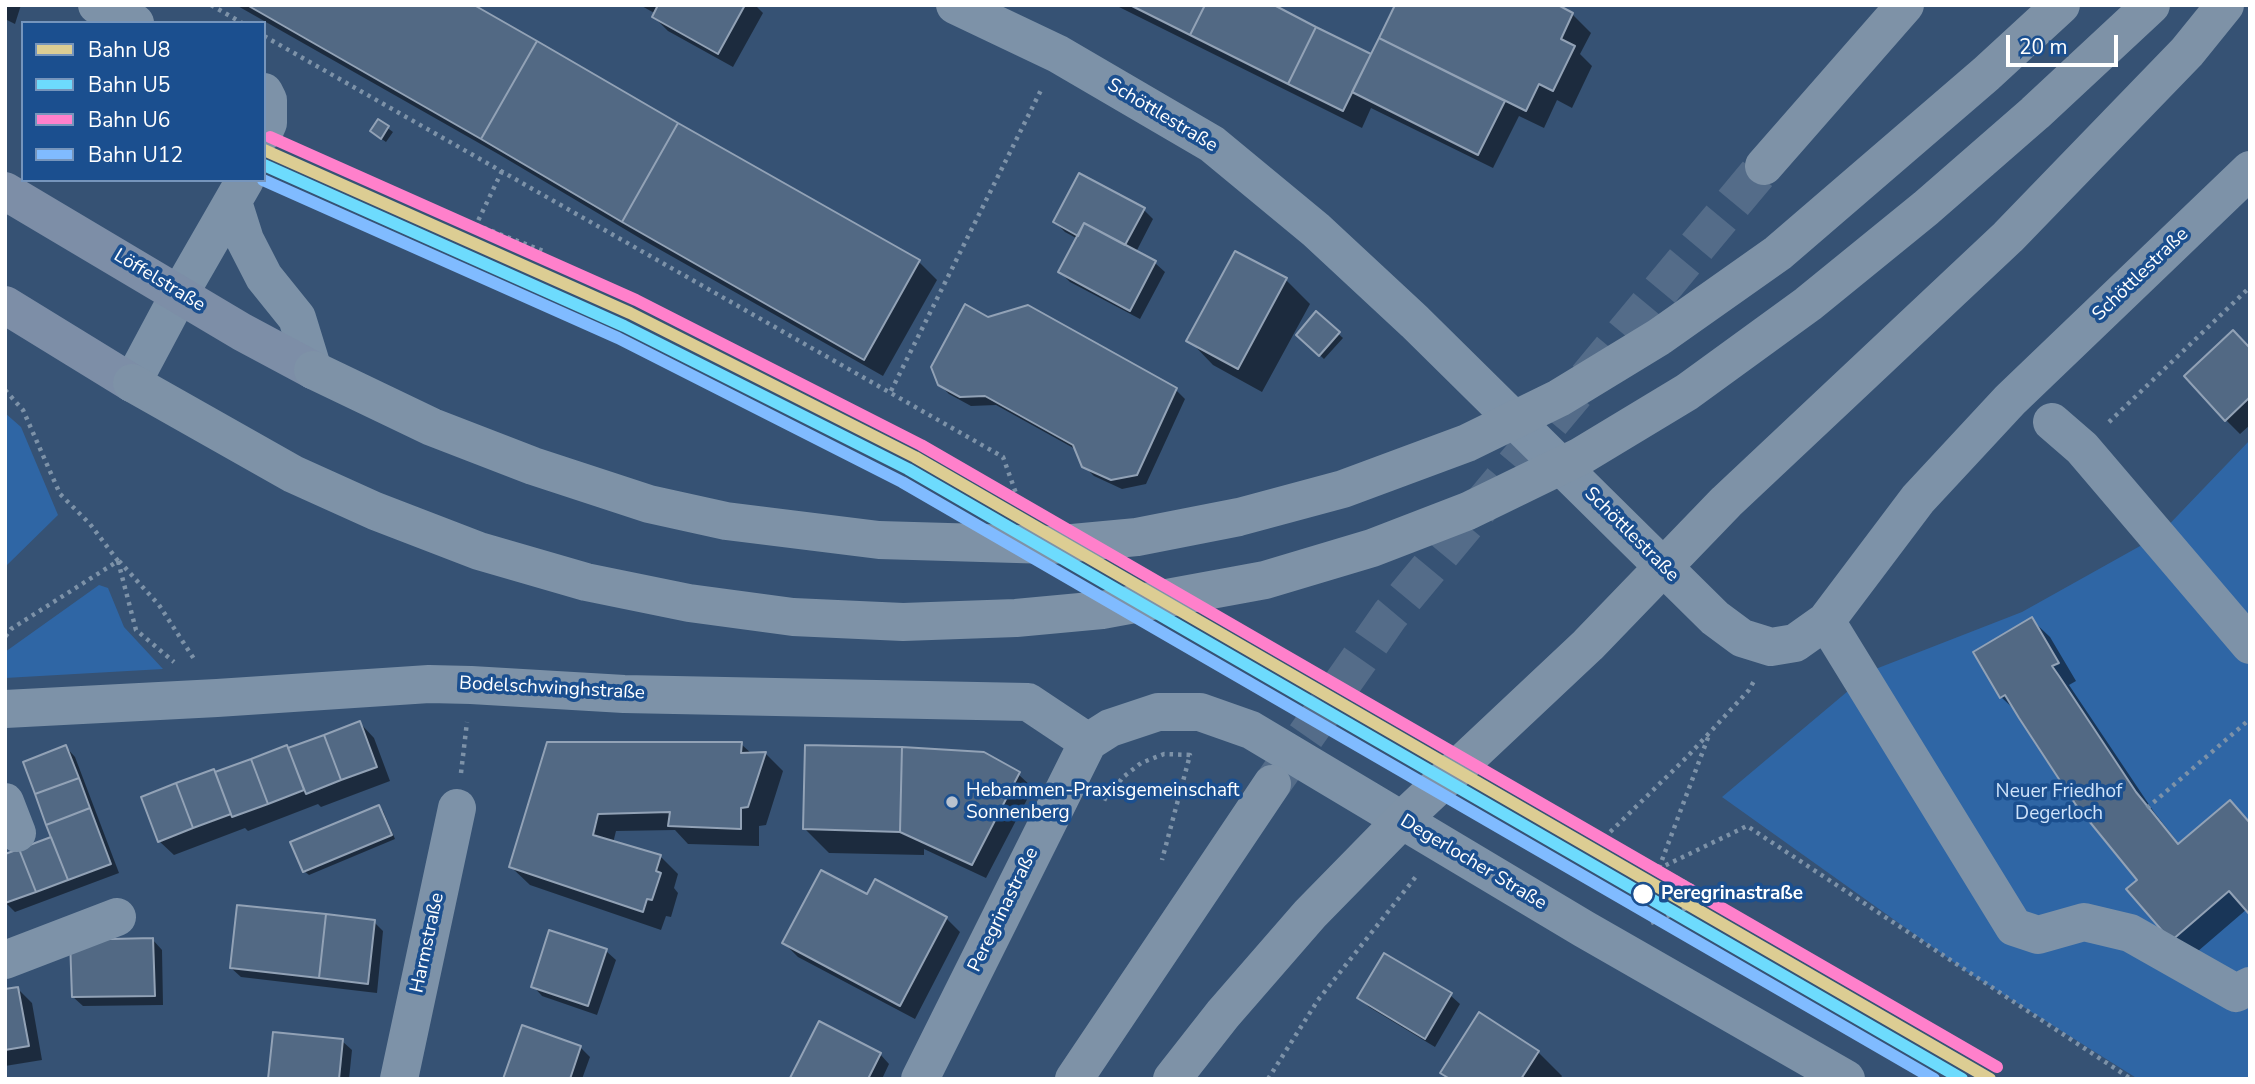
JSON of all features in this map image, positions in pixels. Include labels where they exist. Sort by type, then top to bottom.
[{"type":"highway","points":[[1764,166],[1905,5]]},
{"type":"highway","points":[[313,370],[432,427],[533,466],[649,503],[726,520],[879,540],[1051,545],[1137,537],[1239,517],[1343,489],[1467,443],[1559,398],[1659,337],[1778,253],[1986,74],[2061,5]]},
{"type":"highway","points":[[132,383],[293,474],[375,511],[493,555],[586,582],[689,603],[793,617],[903,622],[1016,618],[1102,610],[1265,580],[1372,548],[1468,511],[1581,456],[1687,392],[1808,303],[1926,208],[2035,113],[2151,5]]},
{"type":"highway","points":[[1172,1079],[1223,1014],[1310,914],[1406,816],[1588,645],[1726,502],[2008,237],[2187,52],[2225,5]]},
{"type":"highway","points":[[1074,1079],[1272,784]]},
{"type":"main road","name":"Löffelstraße","points":[[5,191],[242,332],[313,370]]},
{"type":"main road","points":[[5,305],[132,383]]},
{"type":"street","points":[[97,5],[131,21]]},
{"type":"street","name":"Schöttlestraße","points":[[955,5],[1058,54],[1212,144],[1316,229],[1415,322],[1715,618],[1742,638],[1772,647],[1795,643],[1826,621],[1918,499],[2010,400],[2250,170]]},
{"type":"street","points":[[266,96],[266,128]]},
{"type":"street","points":[[239,191],[245,240],[264,276],[296,318],[313,370]]},
{"type":"street","points":[[132,383],[239,191]]},
{"type":"street","points":[[2052,422],[2082,447],[2250,645]]},
{"type":"street","points":[[1826,621],[2014,927],[2038,935],[2084,922],[2130,933],[2236,993],[2250,986]]},
{"type":"street","name":"Bodelschwinghstraße","points":[[5,709],[429,684],[624,694],[1028,702],[1088,742]]},
{"type":"street","name":"Degerlocher Straße","points":[[1088,742],[1110,728],[1158,712],[1200,712],[1251,730],[1670,979],[1846,1079]]},
{"type":"street","name":"Peregrinastraße","points":[[920,1079],[1088,742]]},
{"type":"street","name":"Harmstraße","points":[[399,1079],[457,808]]},
{"type":"street","points":[[5,960],[117,917]]},
{"type":"path","points":[[211,5],[239,21]]},
{"type":"path","points":[[266,37],[1003,457],[1018,499]]},
{"type":"path","points":[[891,391],[1058,54]]},
{"type":"path","points":[[502,171],[476,225],[546,252]]},
{"type":"path","points":[[2082,447],[2250,287]]},
{"type":"path","points":[[5,390],[23,410],[60,494],[90,524],[118,561],[159,605],[217,698]]},
{"type":"path","points":[[935,453],[1030,506]]},
{"type":"path","points":[[5,637],[11,629],[118,561]]},
{"type":"path","points":[[118,561],[136,630],[217,698]]},
{"type":"path","points":[[1232,623],[1434,740]]},
{"type":"path","points":[[1604,838],[1710,733],[1749,690],[1772,647]]},
{"type":"path","points":[[2147,807],[2250,719]]},
{"type":"path","points":[[1658,869],[1710,733]]},
{"type":"path","points":[[1067,782],[1108,800],[1122,778],[1141,763],[1164,754],[1190,755],[1162,860]]},
{"type":"path","points":[[1494,775],[1719,901],[1727,912],[1734,916]]},
{"type":"path","points":[[1658,869],[1747,826],[2131,1079]]},
{"type":"path","points":[[1268,1079],[1318,1000],[1415,876],[1447,848]]},
{"type":"green space","points":[[5,413],[21,427],[58,515],[5,567]]},
{"type":"green space","name":"Neuer Friedhof Degerloch","points":[[2250,440],[2250,1079],[2138,1079],[1966,971],[1722,797],[1873,670],[2022,612],[2158,536]]},
{"type":"green space","points":[[99,585],[108,588],[124,627],[163,669],[5,678],[5,652]]},
{"type":"building","points":[[247,5],[474,5],[537,41],[481,139]]},
{"type":"building","points":[[658,5],[745,5],[718,54],[652,17]]},
{"type":"building","points":[[1130,5],[1205,5],[1190,35]]},
{"type":"building","points":[[1205,5],[1274,5],[1316,27],[1288,84],[1190,35]]},
{"type":"building","points":[[1395,5],[1558,5],[1573,13],[1561,39],[1575,46],[1553,91],[1539,84],[1526,111],[1379,38]]},
{"type":"building","points":[[1316,27],[1371,54],[1343,111],[1288,84]]},
{"type":"building","points":[[1379,38],[1505,101],[1478,155],[1352,92]]},
{"type":"building","points":[[537,41],[678,123],[622,222],[481,139]]},
{"type":"building","points":[[378,119],[389,126],[381,139],[370,131]]},
{"type":"building","points":[[678,123],[920,260],[864,360],[622,222]]},
{"type":"building","points":[[1079,173],[1145,208],[1125,245],[1084,223],[1078,236],[1053,222]]},
{"type":"building","points":[[1084,223],[1156,261],[1130,311],[1058,272]]},
{"type":"building","points":[[1235,251],[1287,278],[1238,369],[1186,341]]},
{"type":"building","points":[[965,304],[988,317],[1028,305],[1177,388],[1137,475],[1111,480],[1082,467],[1073,445],[985,396],[960,397],[938,385],[931,367]]},
{"type":"building","points":[[1316,311],[1340,332],[1319,356],[1296,335]]},
{"type":"building","points":[[2233,330],[2250,348],[2250,397],[2225,421],[2184,376]]},
{"type":"building","points":[[2032,617],[2059,663],[2052,666],[2136,792],[2178,844],[2230,800],[2250,823],[2250,915],[2229,891],[2171,941],[2126,889],[2137,880],[2076,805],[2005,695],[2000,698],[1973,652]]},
{"type":"building","points":[[360,721],[377,767],[341,780],[324,735]]},
{"type":"building","points":[[324,735],[341,780],[306,794],[288,748]]},
{"type":"building","points":[[547,742],[742,742],[741,753],[766,752],[748,807],[741,808],[741,829],[668,826],[670,812],[598,814],[593,835],[661,855],[656,871],[661,873],[652,900],[647,899],[643,912],[509,867]]},
{"type":"building","points":[[66,745],[79,778],[35,794],[23,762]]},
{"type":"building","points":[[287,745],[304,790],[268,804],[251,759]]},
{"type":"building","points":[[805,745],[902,747],[900,832],[803,829]]},
{"type":"building","name":"Hebammen-Praxisgemeinschaft Sonnenberg","points":[[902,747],[984,752],[1020,772],[972,865],[900,832]]},
{"type":"building","points":[[251,759],[268,804],[232,817],[215,772]]},
{"type":"building","points":[[214,769],[231,814],[193,828],[176,783]]},
{"type":"building","points":[[79,778],[90,808],[46,825],[35,794]]},
{"type":"building","points":[[176,783],[193,828],[158,842],[141,797]]},
{"type":"building","points":[[379,805],[392,835],[303,872],[290,842]]},
{"type":"building","points":[[90,808],[111,864],[68,880],[46,825]]},
{"type":"building","points":[[51,837],[68,880],[36,892],[19,849]]},
{"type":"building","points":[[19,849],[36,892],[5,903],[5,854]]},
{"type":"building","points":[[821,870],[867,894],[875,879],[947,917],[900,1006],[782,943]]},
{"type":"building","points":[[237,905],[326,914],[319,978],[230,968]]},
{"type":"building","points":[[326,914],[375,920],[368,984],[319,978]]},
{"type":"building","points":[[549,930],[607,949],[588,1006],[531,987]]},
{"type":"building","points":[[153,938],[155,996],[72,997],[70,940]]},
{"type":"building","points":[[1384,953],[1452,993],[1425,1039],[1357,998]]},
{"type":"building","points":[[18,987],[29,1046],[5,1050],[5,989]]},
{"type":"building","points":[[1479,1012],[1539,1051],[1521,1079],[1450,1079],[1440,1073]]},
{"type":"building","points":[[819,1021],[881,1053],[868,1079],[790,1078]]},
{"type":"building","points":[[522,1025],[581,1046],[570,1079],[503,1079]]},
{"type":"building","points":[[273,1032],[343,1039],[339,1079],[268,1079]]},
{"type":"tunnel","points":[[1273,783],[1390,615],[1764,166]]},
{"type":"rail line","name":"U6","points":[[270,137],[636,300],[921,445],[1997,1067]]},
{"type":"rail line","name":"U8","points":[[266,151],[630,313],[915,457],[1990,1079]]},
{"type":"rail line","name":"U5","points":[[266,166],[624,326],[908,469],[1962,1079]]},
{"type":"rail line","name":"U12","points":[[266,181],[618,338],[902,482],[1934,1079]]},
{"type":"place","name":"Hebammen-Praxisgemeinschaft Sonnenberg","points":[[952,802]]},
{"type":"place","name":"Peregrinastraße","points":[[1643,894]]}]
